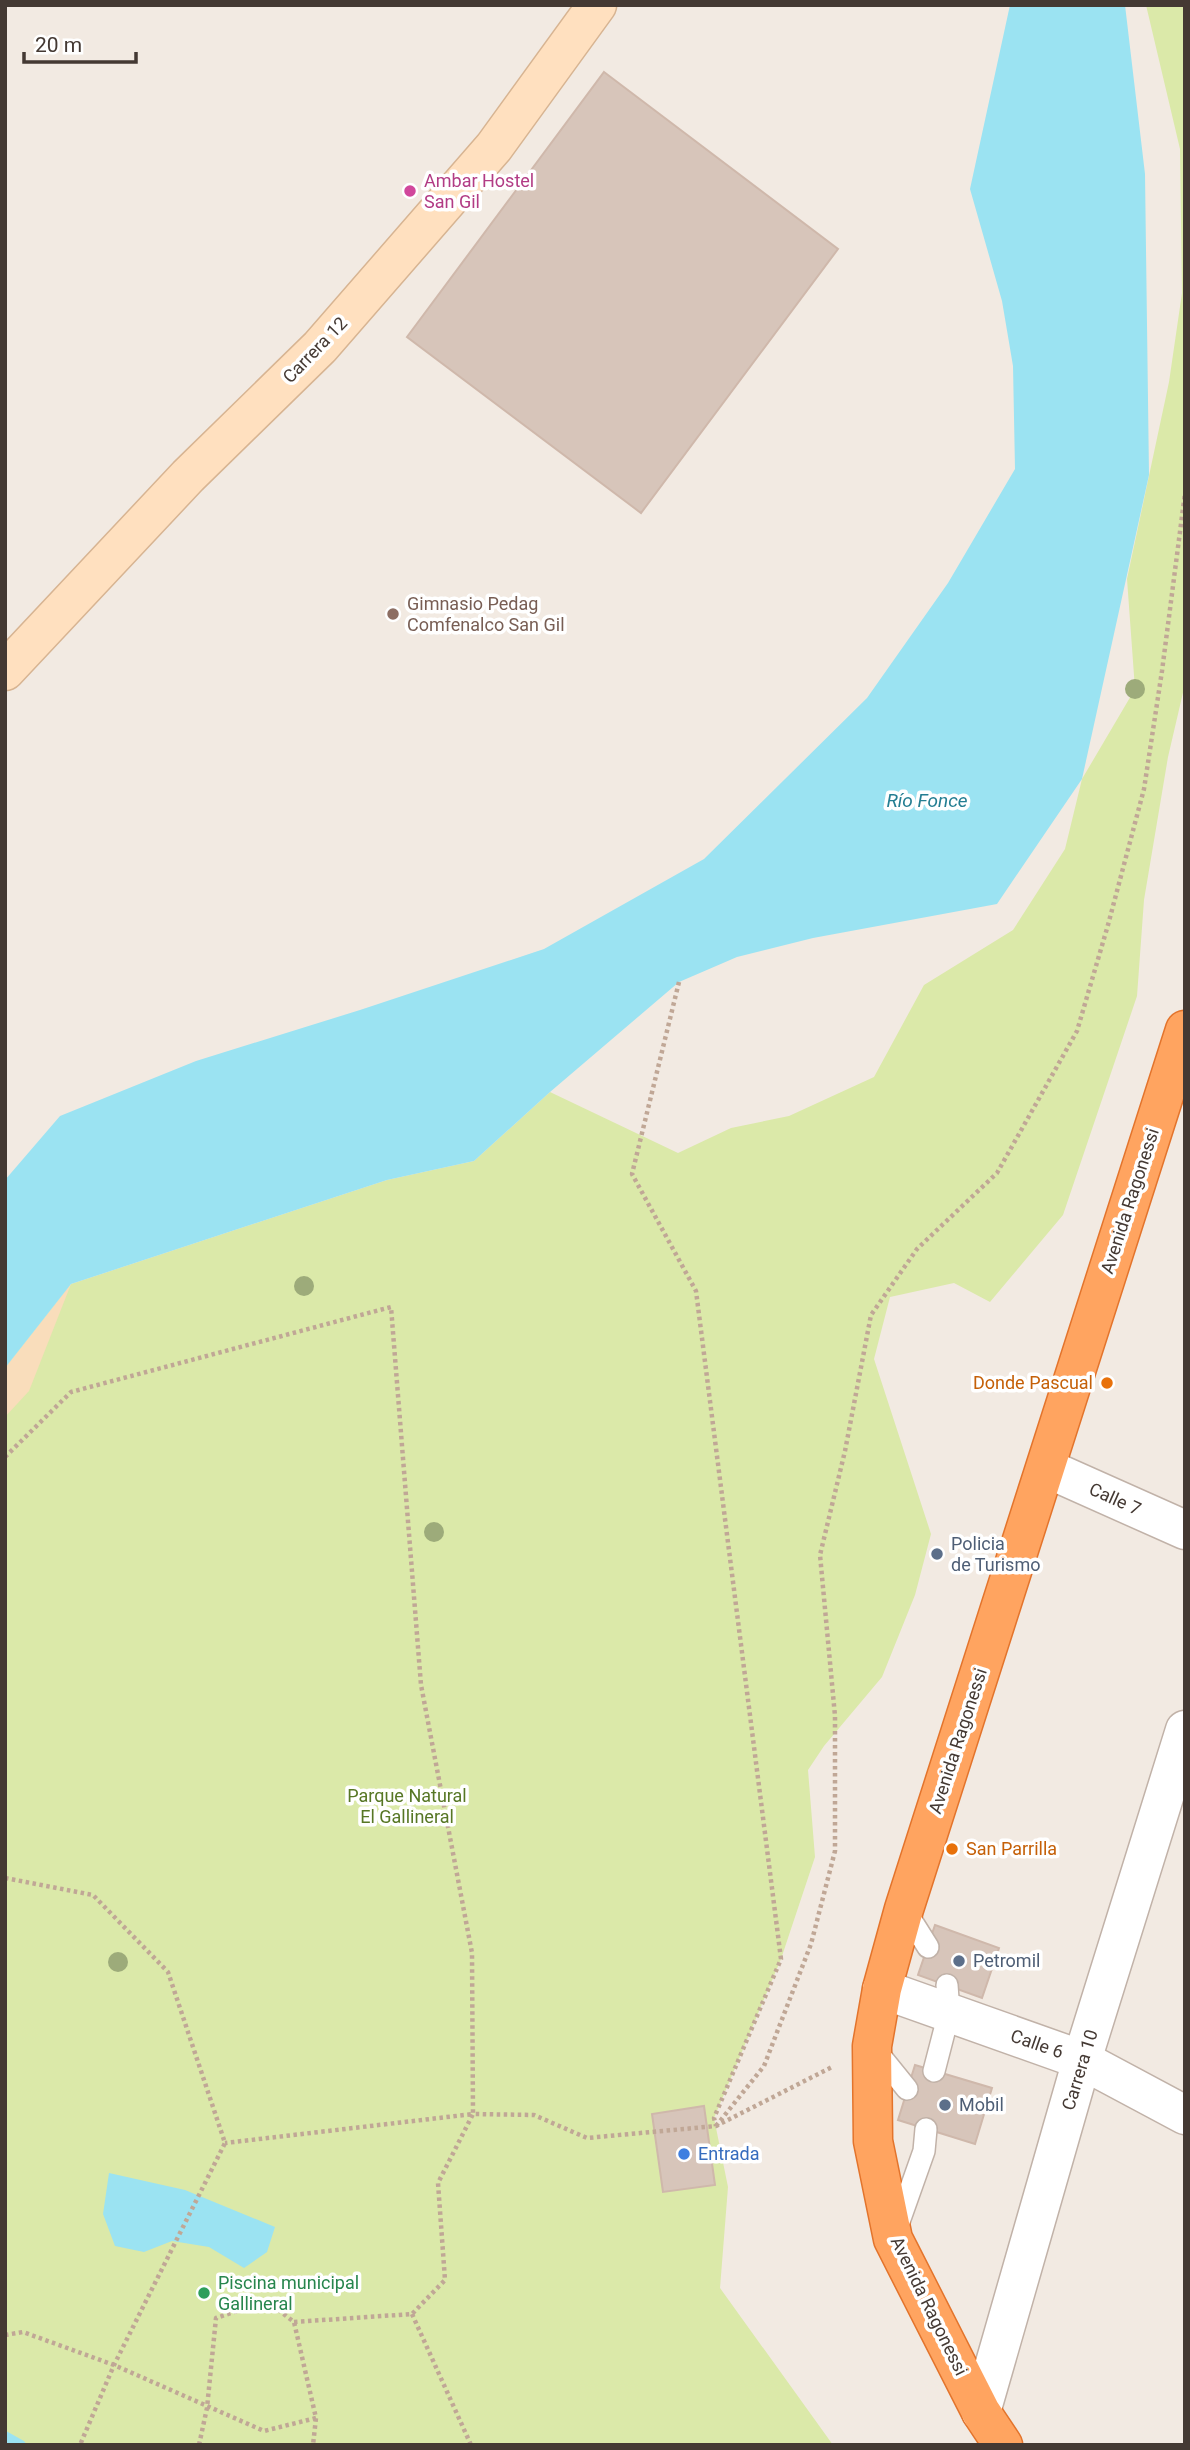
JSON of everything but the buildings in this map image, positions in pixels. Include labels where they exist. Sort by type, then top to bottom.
[{"type":"highway","name":"Avenida Ragonessi","points":[[1003,2445],[981,2412],[893,2239],[873,2141],[872,2046],[882,1989],[904,1909],[1185,1030]]},
{"type":"street","name":"Carrera 12","points":[[5,671],[188,476],[320,347],[494,147],[597,5]]},
{"type":"street","name":"Calle 7","points":[[1045,1468],[1185,1531]]},
{"type":"street","name":"Carrera 10","points":[[981,2412],[1082,2060],[1182,1747]]},
{"type":"street","name":"Calle 6","points":[[882,1989],[948,1999],[1082,2060],[1185,2116]]},
{"type":"lane","points":[[904,1909],[928,1947]]},
{"type":"lane","points":[[934,2071],[948,1999]]},
{"type":"lane","points":[[872,2046],[907,2089]]},
{"type":"lane","points":[[893,2239],[924,2151],[926,2129]]},
{"type":"path","points":[[716,2126],[764,2066],[811,1944],[835,1851],[835,1716],[820,1555],[845,1451],[871,1315],[917,1249],[997,1173],[1077,1031],[1144,789],[1185,493]]},
{"type":"path","points":[[679,982],[632,1174],[696,1291],[781,1959],[714,2118],[716,2126]]},
{"type":"path","points":[[5,1457],[71,1392],[391,1307],[421,1685],[472,1953],[473,2114],[438,2183],[445,2280],[412,2314],[294,2322]]},
{"type":"path","points":[[5,1878],[93,1895],[168,1972],[225,2143],[114,2365],[80,2445]]},
{"type":"path","points":[[225,2143],[473,2114],[534,2115],[587,2138],[716,2126],[872,2046]]},
{"type":"path","points":[[199,2445],[207,2408],[216,2318],[267,2301],[294,2322],[316,2418],[313,2445]]},
{"type":"path","points":[[412,2314],[471,2445]]},
{"type":"path","points":[[5,2335],[23,2332],[114,2365],[264,2431],[316,2418]]},
{"type":"green space","name":"Parque Natural El Gallineral","points":[[1146,5],[1185,5],[1185,684],[1168,757],[1144,900],[1137,996],[1063,1215],[990,1302],[954,1283],[890,1297],[874,1359],[931,1534],[915,1595],[882,1677],[824,1746],[808,1770],[815,1857],[781,1959],[714,2118],[728,2187],[720,2288],[833,2445],[5,2445],[5,1368],[71,1284],[387,1180],[474,1161],[550,1092],[678,1153],[731,1128],[789,1116],[874,1077],[924,985],[1013,930],[1065,849],[1082,779],[1135,689],[1127,579],[1169,382],[1182,293],[1180,149]]},
{"type":"sand","points":[[71,1284],[29,1391],[5,1417],[5,1368]]},
{"type":"water","name":"Río Fonce","points":[[1010,5],[1125,5],[1145,174],[1149,475],[1082,779],[997,904],[813,938],[737,957],[679,982],[474,1161],[387,1180],[71,1284],[5,1368],[5,1180],[60,1116],[196,1061],[544,949],[704,859],[867,698],[948,583],[1015,469],[1013,366],[1002,301],[970,189]]},
{"type":"water","points":[[109,2173],[185,2190],[275,2227],[267,2252],[244,2268],[209,2247],[172,2241],[144,2252],[115,2246],[103,2214]]},
{"type":"waterway","points":[[5,2436],[21,2445]]},
{"type":"place","name":"Ambar Hostel San Gil","points":[[410,191]]},
{"type":"place","name":"Gimnasio Pedag Comfenalco San Gil","points":[[393,614]]},
{"type":"place","name":"Donde Pascual","points":[[1107,1383]]},
{"type":"place","name":"Policia de Turismo","points":[[937,1554]]},
{"type":"place","name":"San Parrilla","points":[[952,1849]]},
{"type":"place","name":"Petromil","points":[[959,1961]]},
{"type":"place","name":"Mobil","points":[[945,2105]]},
{"type":"place","name":"Entrada","points":[[684,2154]]},
{"type":"place","name":"Piscina municipal Gallineral","points":[[204,2293]]}]
